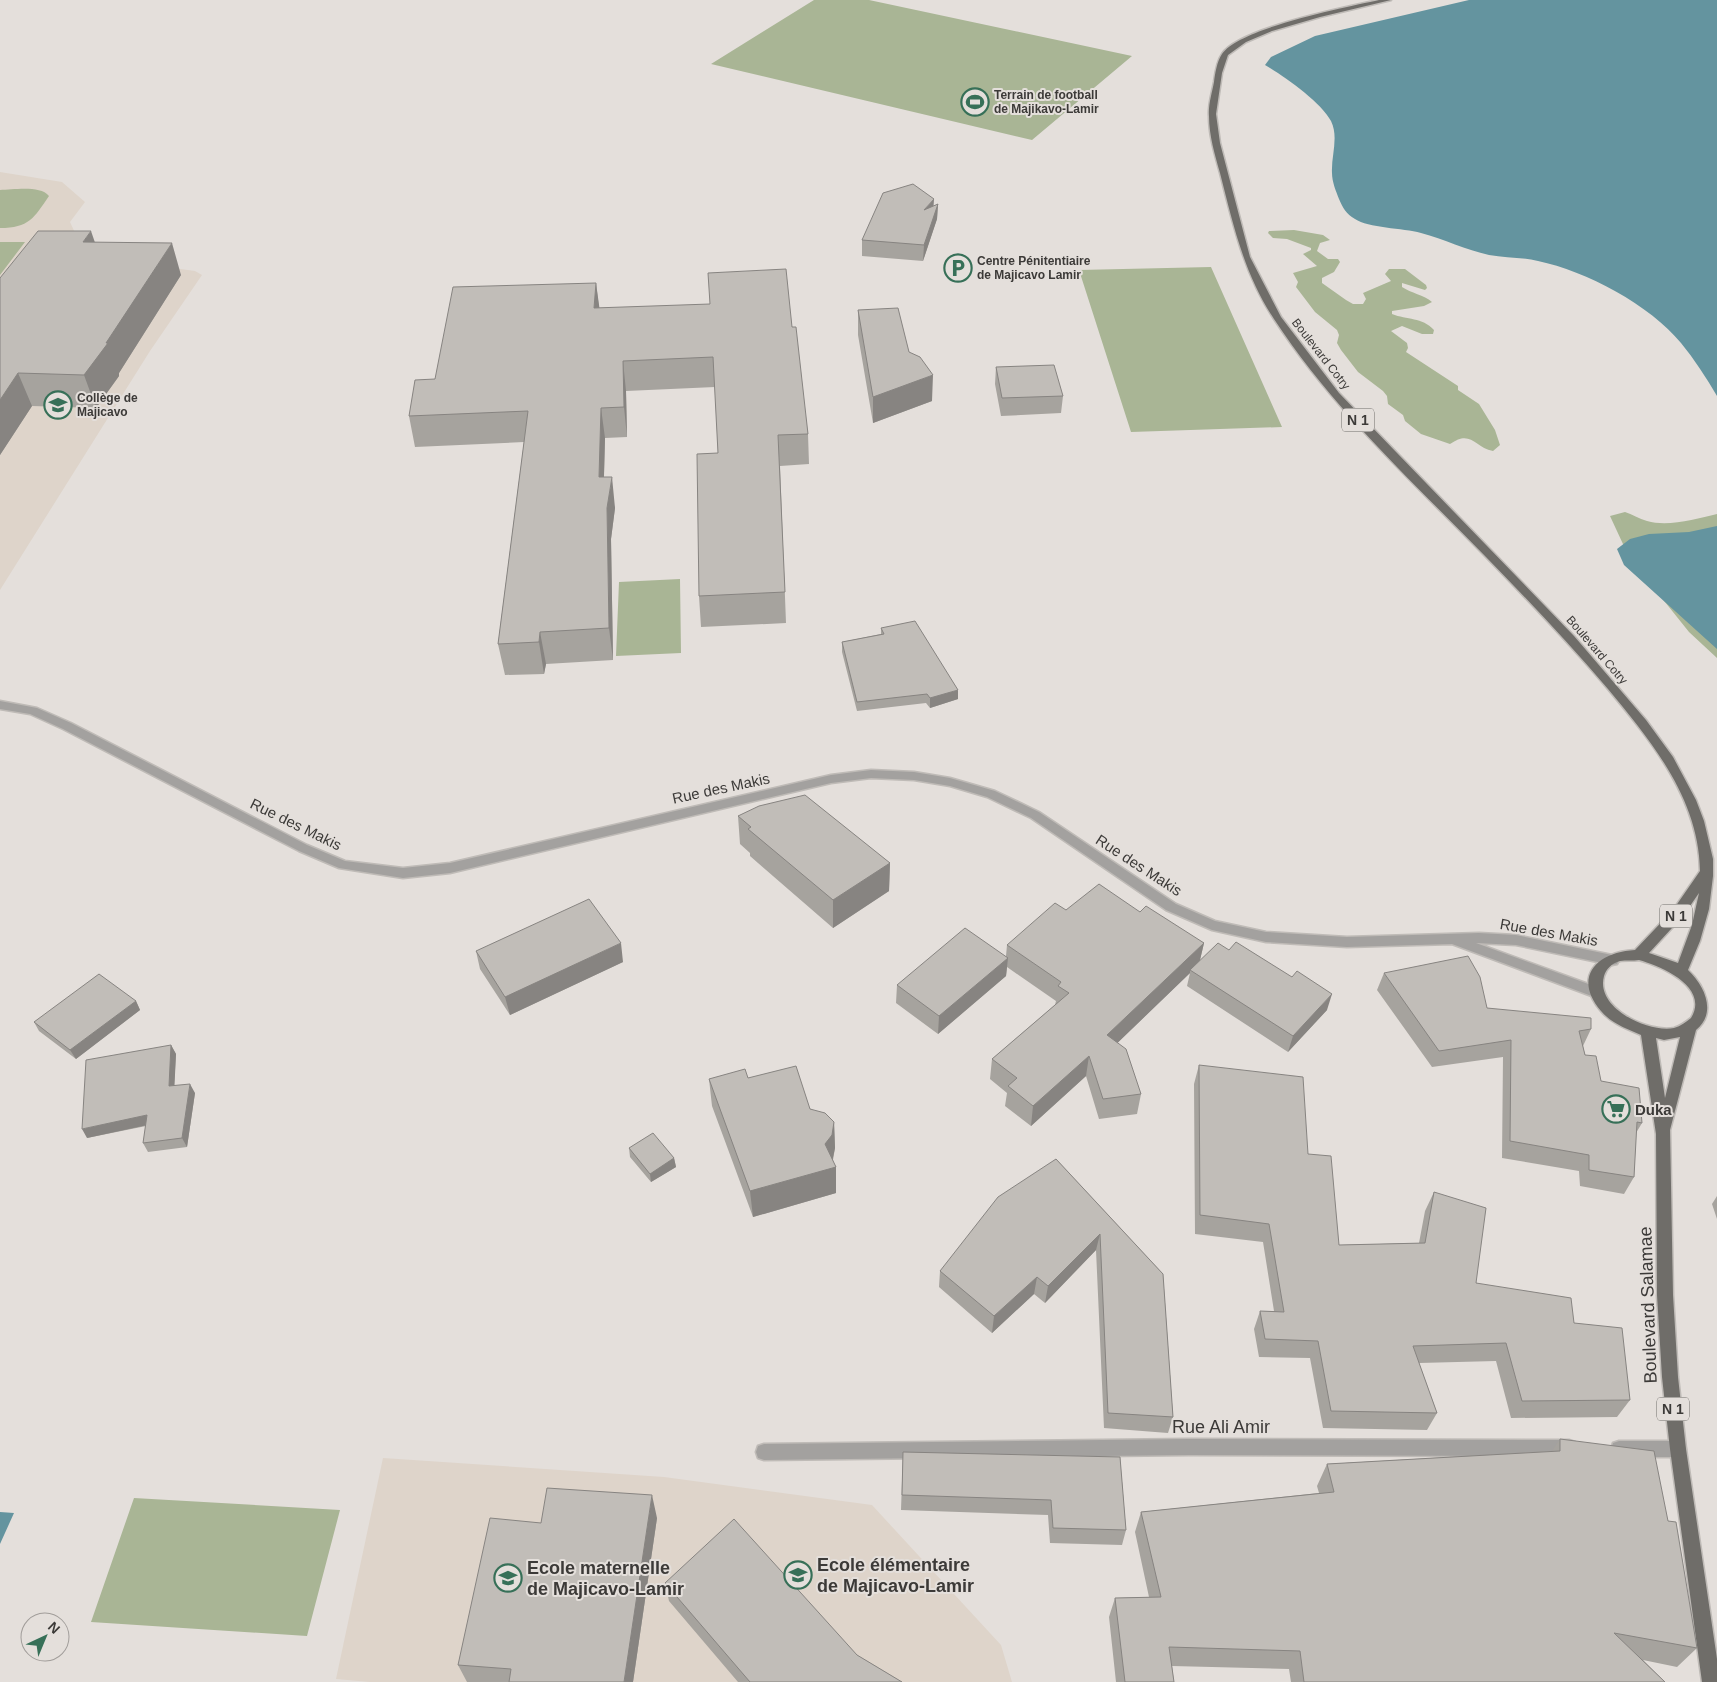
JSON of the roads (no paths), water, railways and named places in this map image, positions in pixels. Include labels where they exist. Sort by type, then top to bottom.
[{"type":"main road","name":"Boulevard Cotry","points":[[1388,0],[1318,15],[1270,30],[1244,41],[1225,54],[1219,73],[1212,114],[1216,143],[1246,257],[1277,318],[1336,395],[1368,430],[1546,610],[1578,645],[1648,730],[1674,766],[1693,807],[1704,843],[1707,872]]},
{"type":"main road","name":"N 1","points":[[1639,955],[1678,913],[1707,872]]},
{"type":"main road","name":"N 1","points":[[1681,972],[1692,949],[1701,912],[1707,872]]},
{"type":"main road","points":[[1639,955],[1660,960],[1681,972],[1696,987],[1703,1003],[1700,1019],[1689,1030],[1671,1035],[1648,1032],[1626,1024],[1608,1010],[1597,993],[1595,977],[1603,964],[1618,956],[1639,955]]},
{"type":"main road","name":"Boulevard Salamae","points":[[1663,1134],[1689,1030]]},
{"type":"main road","name":"Boulevard Salamae","points":[[1648,1032],[1663,1134],[1666,1322],[1670,1377],[1678,1449],[1711,1682]]},
{"type":"street","name":"Rue des Makis","points":[[0,705],[33,711],[67,726],[303,848],[343,865],[403,873],[450,868],[570,838],[831,779],[871,774],[914,776],[950,782],[991,794],[1035,815],[1164,902],[1212,925],[1266,937],[1347,942],[1479,938],[1516,940],[1612,960]]},
{"type":"street","name":"Rue des Makis","points":[[1451,939],[1597,993]]},
{"type":"street","name":"Rue Ali Amir","points":[[764,1452],[1198,1447],[1678,1449]]},
{"type":"water","points":[[1469,0],[1717,0],[1717,396],[1691,355],[1668,329],[1635,303],[1596,281],[1538,261],[1489,255],[1414,231],[1361,222],[1352,217],[1343,208],[1335,190],[1332,176],[1335,140],[1331,121],[1311,98],[1265,65],[1271,57],[1315,36]]},
{"type":"water","points":[[1717,526],[1717,649],[1624,565],[1617,549],[1630,539],[1649,534],[1689,532]]},
{"type":"water","points":[[0,1512],[14,1513],[0,1544]]},
{"type":"place","name":"Terrain de football de Majikavo-Lamir","points":[[975,102]]},
{"type":"place","name":"Centre Pénitentiaire de Majicavo Lamir","points":[[958,268]]},
{"type":"place","name":"Collège de Majicavo","points":[[58,405]]},
{"type":"place","name":"Duka","points":[[1616,1109]]},
{"type":"place","name":"Ecole élémentaire de Majicavo-Lamir","points":[[798,1575]]},
{"type":"place","name":"Ecole maternelle de Majicavo-Lamir","points":[[508,1578]]}]
